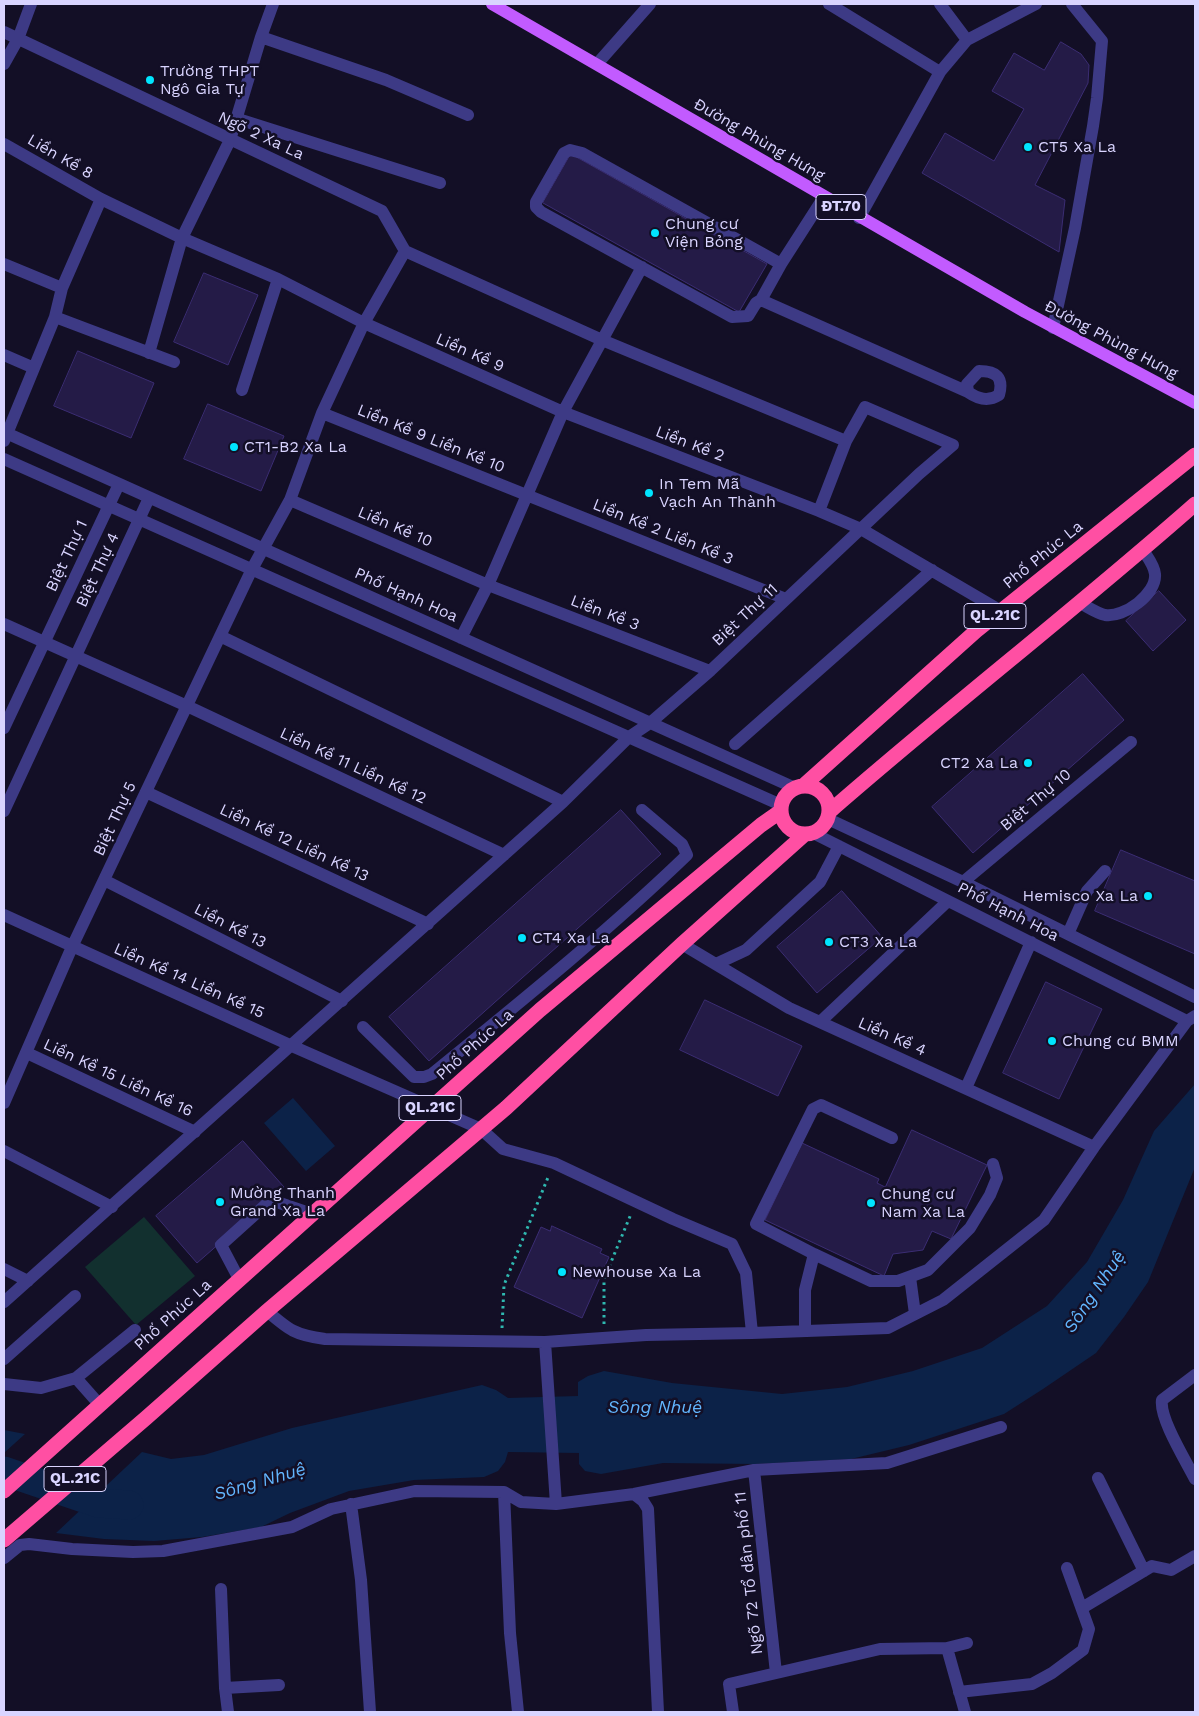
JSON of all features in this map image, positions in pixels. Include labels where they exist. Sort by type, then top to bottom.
[{"type":"highway","name":"Phố Phúc La","points":[[799,787],[1000,611],[1195,455]]},
{"type":"highway","name":"QL.21C","points":[[829,815],[971,694],[1010,658],[1080,603],[1195,504]]},
{"type":"highway","points":[[811,786],[825,796],[829,804],[829,815],[822,828],[808,834],[795,832],[788,827],[783,820],[781,808],[789,792],[799,787],[811,786]]},
{"type":"highway","name":"Phố Phúc La","points":[[94,1410],[567,987],[781,808]]},
{"type":"highway","name":"QL.21C","points":[[4,1540],[146,1418],[266,1311],[506,1108],[682,944],[808,834]]},
{"type":"highway","name":"QL.21C","points":[[4,1491],[94,1410]]},
{"type":"main road","name":"Đường Phùng Hưng","points":[[492,4],[859,218],[1053,328],[1195,404]]},
{"type":"street","points":[[4,64],[18,39],[31,4]]},
{"type":"street","points":[[149,353],[182,238],[230,140],[273,4]]},
{"type":"street","points":[[597,64],[650,4]]},
{"type":"street","points":[[829,4],[940,72]]},
{"type":"street","points":[[940,4],[967,40]]},
{"type":"street","points":[[859,218],[940,72],[967,40],[1036,4]]},
{"type":"street","points":[[1053,328],[1075,228],[1094,116],[1102,41],[1072,4]]},
{"type":"street","name":"Ngõ 2 Xa La","points":[[4,32],[382,211],[405,251]]},
{"type":"street","points":[[261,38],[386,80],[468,115]]},
{"type":"street","points":[[238,118],[440,183]]},
{"type":"street","name":"Liền Kề 8","points":[[4,144],[101,199],[182,238],[278,279]]},
{"type":"street","points":[[781,264],[582,153],[570,150],[564,153],[536,202],[536,207],[541,212],[732,317],[748,316],[756,302],[761,300],[781,264],[824,197]]},
{"type":"street","points":[[5,436],[55,317],[62,288],[101,199]]},
{"type":"street","points":[[187,706],[262,548],[290,500],[322,413],[364,323],[405,251],[602,340],[846,441],[819,511]]},
{"type":"street","points":[[4,264],[62,288]]},
{"type":"street","points":[[461,638],[488,584],[563,412],[642,267]]},
{"type":"street","points":[[242,390],[278,279]]},
{"type":"street","name":"Liền Kề 9","points":[[278,279],[364,323],[563,412]]},
{"type":"street","points":[[761,300],[968,392]]},
{"type":"street","points":[[55,317],[174,362]]},
{"type":"street","points":[[4,355],[34,368]]},
{"type":"street","name":"Biệt Thự 11","points":[[4,1302],[428,924],[563,802],[630,737],[650,723],[710,671],[919,474],[953,445],[865,407],[846,441]]},
{"type":"street","name":"Liền Kề 2","points":[[563,412],[861,529],[1000,611]]},
{"type":"street","name":"Liền Kề 9 Liền Kề 10","points":[[322,413],[528,495]]},
{"type":"street","name":"Phố Hạnh Hoa","points":[[5,436],[119,484],[650,723],[799,787]]},
{"type":"street","points":[[4,459],[630,737],[781,808]]},
{"type":"street","name":"Biệt Thự 1","points":[[4,728],[119,484]]},
{"type":"street","name":"Liền Kề 2 Liền Kề 3","points":[[528,495],[786,599]]},
{"type":"street","name":"Biệt Thự 4","points":[[76,656],[149,498]]},
{"type":"street","name":"Liền Kề 10","points":[[290,500],[488,584]]},
{"type":"street","points":[[1080,603],[1106,615],[1118,615],[1130,609],[1149,592],[1154,584],[1153,566],[1143,550]]},
{"type":"street","points":[[735,744],[932,570]]},
{"type":"street","name":"Liền Kề 3","points":[[488,584],[710,671]]},
{"type":"street","name":"Liền Kề 11 Liền Kề 12","points":[[4,624],[187,706],[504,855]]},
{"type":"street","points":[[220,636],[563,802]]},
{"type":"street","points":[[4,811],[76,656]]},
{"type":"street","name":"Biệt Thự 5","points":[[4,1103],[72,946],[187,706]]},
{"type":"street","name":"Biệt Thự 10","points":[[963,882],[1131,742]]},
{"type":"street","name":"Liền Kề 12 Liền Kề 13","points":[[146,792],[428,924]]},
{"type":"street","points":[[363,1027],[414,1077],[424,1077],[432,1074],[556,973],[648,893],[687,855],[682,844],[642,810]]},
{"type":"street","name":"Phố Hạnh Hoa","points":[[829,815],[1195,997]]},
{"type":"street","name":"Phố Hạnh Hoa","points":[[808,834],[839,846],[1031,942],[1191,1018]]},
{"type":"street","points":[[716,964],[746,950],[820,882],[839,846]]},
{"type":"street","points":[[1068,934],[1087,891],[1105,871]]},
{"type":"street","name":"Liền Kề 13","points":[[104,880],[342,1001]]},
{"type":"street","points":[[820,1022],[948,901]]},
{"type":"street","name":"Liền Kề 14 Liền Kề 15","points":[[4,916],[481,1129],[503,1149],[554,1163],[732,1244],[746,1273],[752,1333]]},
{"type":"street","points":[[966,1088],[1031,942]]},
{"type":"street","name":"Liền Kề 4","points":[[682,944],[789,1008],[1094,1147]]},
{"type":"street","points":[[556,973],[567,987]]},
{"type":"street","points":[[266,1311],[290,1330],[306,1337],[325,1339],[545,1342],[646,1335],[888,1328],[943,1300],[1044,1220],[1094,1147],[1191,1018]]},
{"type":"street","name":"Liền Kề 15 Liền Kề 16","points":[[27,1052],[196,1132]]},
{"type":"street","points":[[892,1138],[821,1105],[813,1109],[756,1224],[871,1281],[898,1282],[928,1270],[970,1228],[990,1195],[997,1178],[993,1164]]},
{"type":"street","points":[[4,1151],[112,1207]]},
{"type":"street","points":[[239,1279],[221,1245],[228,1238],[271,1200],[312,1214]]},
{"type":"street","points":[[805,1331],[805,1290],[814,1254]]},
{"type":"street","points":[[4,1269],[28,1282]]},
{"type":"street","points":[[910,1276],[915,1314]]},
{"type":"street","points":[[4,1359],[75,1296]]},
{"type":"street","points":[[4,1384],[41,1388],[76,1378],[135,1330]]},
{"type":"street","points":[[545,1342],[556,1504]]},
{"type":"street","points":[[1195,1375],[1162,1400],[1161,1406],[1164,1418],[1195,1479]]},
{"type":"street","points":[[76,1378],[94,1410]]},
{"type":"street","points":[[4,1558],[20,1545],[29,1544],[107,1551],[163,1552],[292,1526],[331,1509],[415,1492],[504,1492],[521,1502],[556,1504],[634,1494],[754,1470],[886,1463],[1001,1427]]},
{"type":"street","name":"Ngõ 72 Tổ dân phố 11","points":[[754,1470],[776,1673]]},
{"type":"street","points":[[1098,1478],[1144,1571]]},
{"type":"street","points":[[504,1492],[510,1633],[518,1712]]},
{"type":"street","points":[[634,1494],[643,1501],[648,1509],[658,1712]]},
{"type":"street","points":[[351,1504],[362,1580],[370,1712]]},
{"type":"street","points":[[1082,1608],[1152,1566],[1171,1570],[1195,1556]]},
{"type":"street","points":[[959,1692],[1032,1684],[1052,1673],[1083,1650],[1089,1629],[1067,1568]]},
{"type":"street","points":[[221,1589],[225,1688],[228,1712]]},
{"type":"street","points":[[734,1712],[729,1684],[880,1649],[947,1648],[967,1643]]},
{"type":"street","points":[[947,1648],[965,1712]]},
{"type":"street","points":[[225,1688],[279,1685]]},
{"type":"path","points":[[502,1341],[504,1285],[554,1163]]},
{"type":"path","points":[[604,1338],[604,1279],[637,1202]]},
{"type":"green space","points":[[144,1217],[195,1276],[136,1325],[85,1267]]},
{"type":"water","points":[[1195,1084],[1195,1167],[1148,1282],[1096,1353],[1004,1414],[909,1445],[851,1459],[755,1464],[663,1463],[601,1474],[585,1471],[579,1464],[579,1453],[508,1452],[505,1462],[498,1471],[484,1477],[414,1480],[349,1491],[290,1513],[261,1527],[202,1537],[154,1541],[104,1539],[56,1533],[142,1452],[171,1459],[204,1455],[292,1428],[482,1385],[496,1390],[508,1398],[578,1396],[578,1382],[588,1376],[604,1371],[672,1383],[782,1394],[847,1387],[913,1371],[982,1348],[1047,1306],[1087,1262],[1123,1200],[1154,1131]]},
{"type":"water","points":[[293,1098],[335,1146],[306,1171],[264,1123]]},
{"type":"water","points":[[4,1430],[25,1434],[4,1453]]},
{"type":"building","name":"CT5 Xa La","points":[[1061,42],[1081,54],[1089,65],[1088,83],[1035,185],[1065,200],[1059,252],[922,173],[945,133],[994,161],[1024,109],[992,91],[1014,53],[1044,70]]},
{"type":"building","name":"Chung cư Viện Bỏng","points":[[571,154],[767,264],[739,312],[543,203]]},
{"type":"building","points":[[204,273],[258,295],[228,365],[174,342]]},
{"type":"building","points":[[78,351],[154,383],[131,438],[54,406]]},
{"type":"building","name":"CT1-B2 Xa La","points":[[208,404],[284,436],[261,491],[184,459]]},
{"type":"building","points":[[1159,591],[1186,620],[1153,651],[1126,621]]},
{"type":"building","name":"CT2 Xa La","points":[[1083,674],[1124,720],[973,853],[932,807]]},
{"type":"building","name":"CT4 Xa La","points":[[621,810],[661,854],[429,1061],[389,1017]]},
{"type":"building","name":"Hemisco Xa La","points":[[1121,850],[1195,881],[1195,954],[1095,911]]},
{"type":"building","name":"CT3 Xa La","points":[[842,891],[882,937],[817,993],[777,947]]},
{"type":"building","name":"Chung cư BMM","points":[[1046,982],[1102,1009],[1059,1099],[1003,1073]]},
{"type":"building","points":[[705,1000],[802,1046],[778,1096],[680,1050]]},
{"type":"building","name":"Chung cư Nam Xa La","points":[[912,1130],[987,1165],[951,1239],[932,1231],[923,1250],[893,1254],[884,1276],[765,1220],[802,1143],[879,1179],[877,1183],[885,1187]]},
{"type":"building","name":"Mường Thanh Grand Xa La","points":[[243,1141],[284,1187],[197,1263],[156,1216]]},
{"type":"building","name":"Newhouse Xa La","points":[[552,1226],[602,1249],[600,1253],[609,1257],[582,1318],[514,1287],[541,1227],[550,1231]]},
{"type":"waterway","name":"Sông Nhuệ","points":[[4,1471],[98,1503],[129,1505]]},
{"type":"place","name":"Trường THPT Ngô Gia Tự","points":[[150,80]]},
{"type":"place","name":"CT5 Xa La","points":[[1028,147]]},
{"type":"place","name":"Chung cư Viện Bỏng","points":[[655,233]]},
{"type":"place","name":"CT1-B2 Xa La","points":[[234,447]]},
{"type":"place","name":"In Tem Mã Vạch An Thành","points":[[649,493]]},
{"type":"place","name":"CT2 Xa La","points":[[1028,763]]},
{"type":"place","name":"Hemisco Xa La","points":[[1148,896]]},
{"type":"place","name":"CT4 Xa La","points":[[522,938]]},
{"type":"place","name":"CT3 Xa La","points":[[829,942]]},
{"type":"place","name":"Chung cư BMM","points":[[1052,1041]]},
{"type":"place","name":"Mường Thanh Grand Xa La","points":[[220,1202]]},
{"type":"place","name":"Chung cư Nam Xa La","points":[[871,1203]]},
{"type":"place","name":"Newhouse Xa La","points":[[562,1272]]}]
